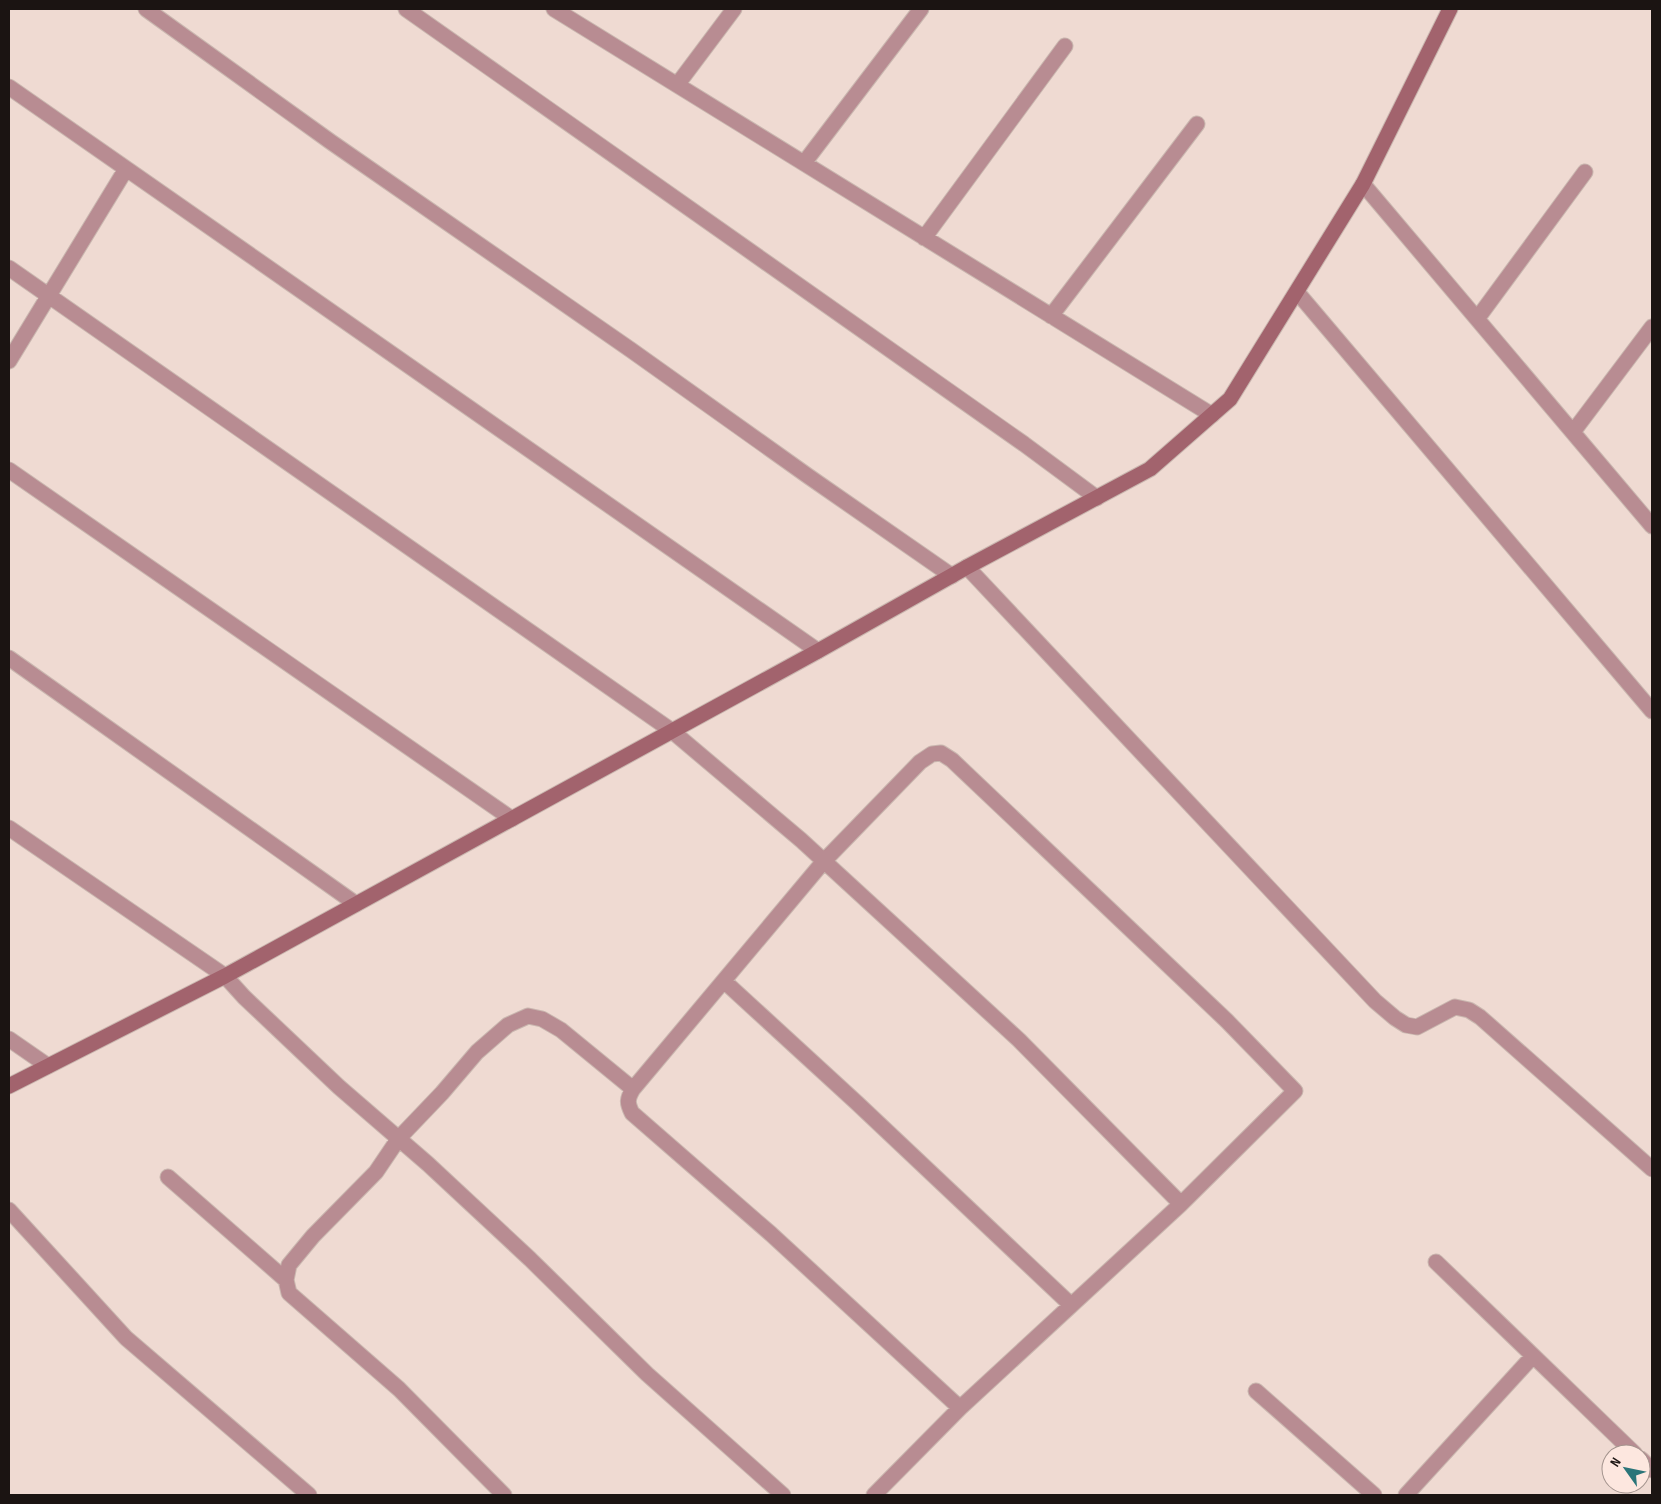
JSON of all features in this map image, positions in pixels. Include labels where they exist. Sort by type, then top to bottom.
[{"type":"main road","points":[[9,1086],[225,976],[818,651],[967,567],[1150,469],[1230,400],[1363,184],[1450,9]]},
{"type":"street","points":[[146,9],[346,152],[952,576]]},
{"type":"street","points":[[406,9],[1009,433],[1097,498]]},
{"type":"street","points":[[554,9],[1212,416]]},
{"type":"street","points":[[677,85],[734,9]]},
{"type":"street","points":[[804,163],[921,9]]},
{"type":"street","points":[[924,238],[1065,46]]},
{"type":"street","points":[[9,87],[818,651]]},
{"type":"street","points":[[1051,316],[1197,124]]},
{"type":"street","points":[[9,361],[126,168]]},
{"type":"street","points":[[1477,320],[1585,172]]},
{"type":"street","points":[[1363,184],[1652,526]]},
{"type":"street","points":[[9,268],[672,731],[801,840],[1019,1040],[1181,1204]]},
{"type":"street","points":[[1297,292],[1652,711]]},
{"type":"street","points":[[1572,432],[1652,327]]},
{"type":"street","points":[[9,470],[512,819]]},
{"type":"street","points":[[967,567],[1375,1001],[1406,1025],[1417,1027],[1455,1007],[1469,1010],[1652,1169]]},
{"type":"street","points":[[9,658],[356,904]]},
{"type":"street","points":[[874,1495],[960,1408],[1181,1204],[1295,1091],[1227,1020],[1036,840],[985,789],[952,760],[940,753],[932,754],[920,762],[824,861],[633,1089],[628,1103],[632,1113],[771,1234],[960,1408]]},
{"type":"street","points":[[9,828],[225,976],[244,997],[339,1087],[399,1138],[530,1259],[648,1374],[783,1495]]},
{"type":"street","points":[[724,981],[1071,1305]]},
{"type":"street","points":[[504,1495],[399,1390],[289,1294],[286,1280],[289,1265],[313,1236],[376,1172],[399,1138],[442,1093],[477,1052],[508,1025],[528,1016],[542,1019],[561,1030],[633,1089]]},
{"type":"street","points":[[9,1039],[48,1066]]},
{"type":"street","points":[[168,1177],[286,1280]]},
{"type":"street","points":[[9,1210],[126,1338],[309,1495]]},
{"type":"street","points":[[1436,1262],[1625,1444]]},
{"type":"street","points":[[1406,1495],[1533,1356]]},
{"type":"street","points":[[1256,1391],[1374,1495]]}]
